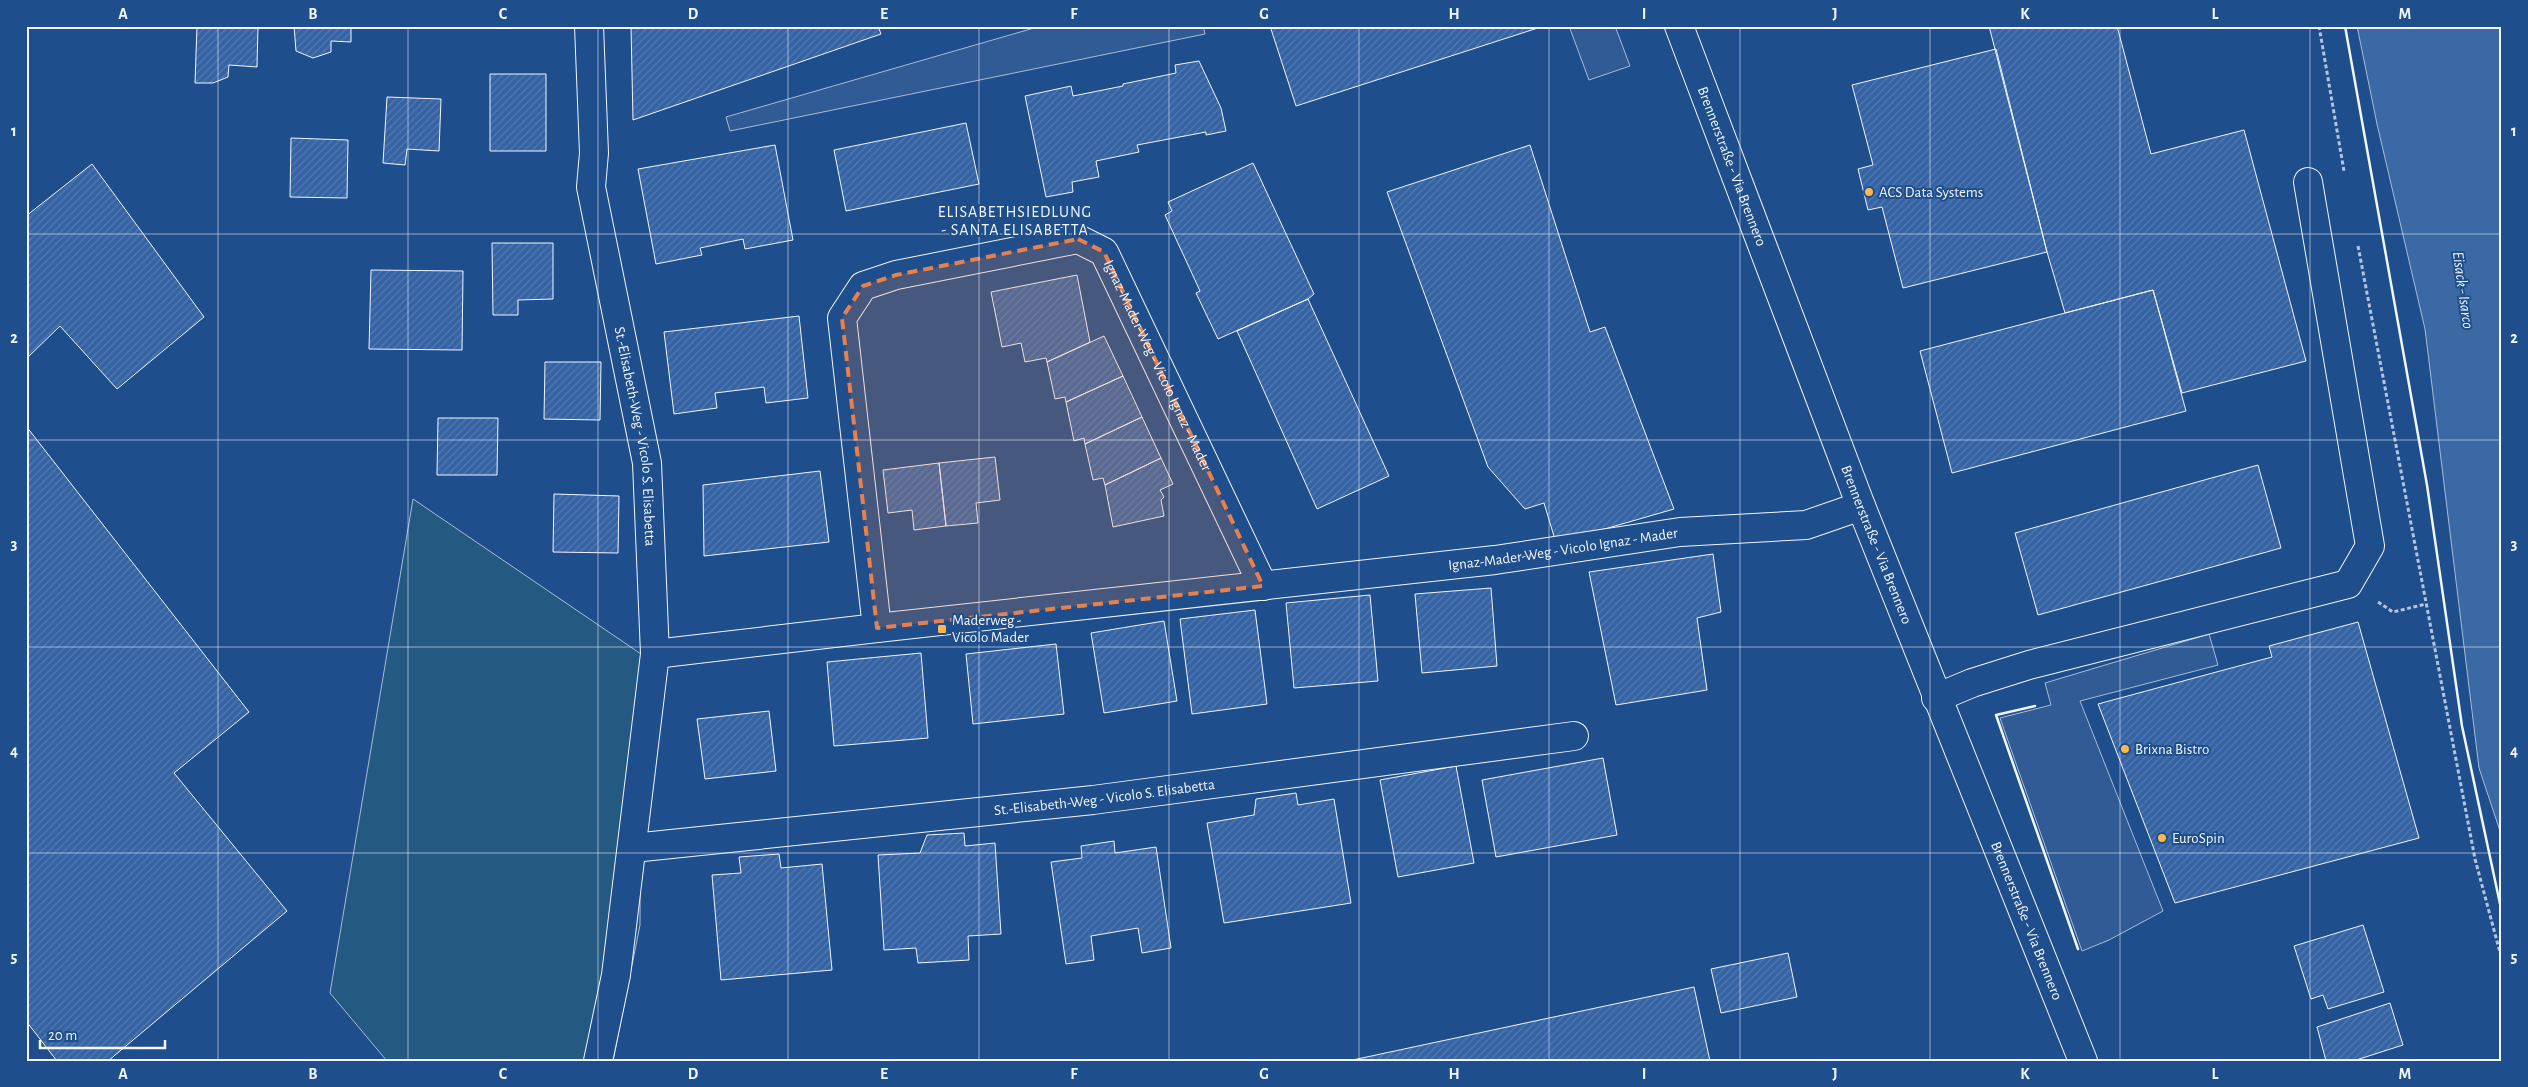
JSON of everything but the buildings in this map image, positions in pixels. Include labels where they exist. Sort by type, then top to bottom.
[{"type":"street","name":"St.-Elisabeth-Weg - Vicolo S. Elisabetta","points":[[589,26],[594,153],[591,187],[647,463],[655,654],[633,848],[616,975],[598,1061]]},
{"type":"street","name":"Brennerstraße - Via Brennero","points":[[1679,26],[1936,698],[2084,1061]]},
{"type":"street","points":[[1936,698],[1972,683],[2030,665],[2348,584],[2370,546],[2308,182]]},
{"type":"street","name":"Ignaz-Mader-Weg - Vicolo Ignaz - Mader","points":[[878,628],[842,318],[863,286],[888,278],[1078,239],[1104,252],[1263,586]]},
{"type":"street","name":"Ignaz-Mader-Weg - Vicolo Ignaz - Mader","points":[[655,654],[1496,560],[1680,532],[1806,525],[1861,506]]},
{"type":"street","name":"St.-Elisabeth-Weg - Vicolo S. Elisabetta","points":[[633,848],[1093,800],[1574,736]]},
{"type":"path","points":[[2320,26],[2346,181]]},
{"type":"path","points":[[2357,239],[2475,859],[2502,960]]},
{"type":"path","points":[[2348,584],[2393,612],[2426,604]]},
{"type":"highlighted area","points":[[1078,239],[1104,252],[1263,586],[877,628],[842,318],[863,286],[896,275]]},
{"type":"shaded area","points":[[1041,26],[1203,26],[1205,34],[730,131],[726,117]]},
{"type":"shaded area","points":[[1569,26],[1615,26],[1630,66],[1589,80]]},
{"type":"shaded area","points":[[413,499],[641,654],[640,925],[613,1061],[387,1061],[330,993]]},
{"type":"shaded area","name":"EuroSpin","points":[[2209,634],[2218,665],[2080,701],[2163,911],[2109,940],[2082,951],[2000,718],[2051,705],[2045,683]]},
{"type":"water","name":"Eisack - Isarco","points":[[2357,26],[2502,26],[2502,837],[2479,768],[2425,329],[2377,124]]},
{"type":"wall","points":[[2345,26],[2427,485],[2462,726],[2502,913]]},
{"type":"wall","points":[[2035,706],[1996,715],[2078,949]]},
{"type":"place","name":"ACS Data Systems","points":[[1869,192]]},
{"type":"place","name":"Maderweg - Vicolo Mader","points":[[942,629]]},
{"type":"place","name":"Brixna Bistro","points":[[2125,749]]},
{"type":"place","name":"EuroSpin","points":[[2162,838]]},
{"type":"district","name":"ELISABETHSIEDLUNG - SANTA ELISABETTA","points":[[1015,221]]}]
